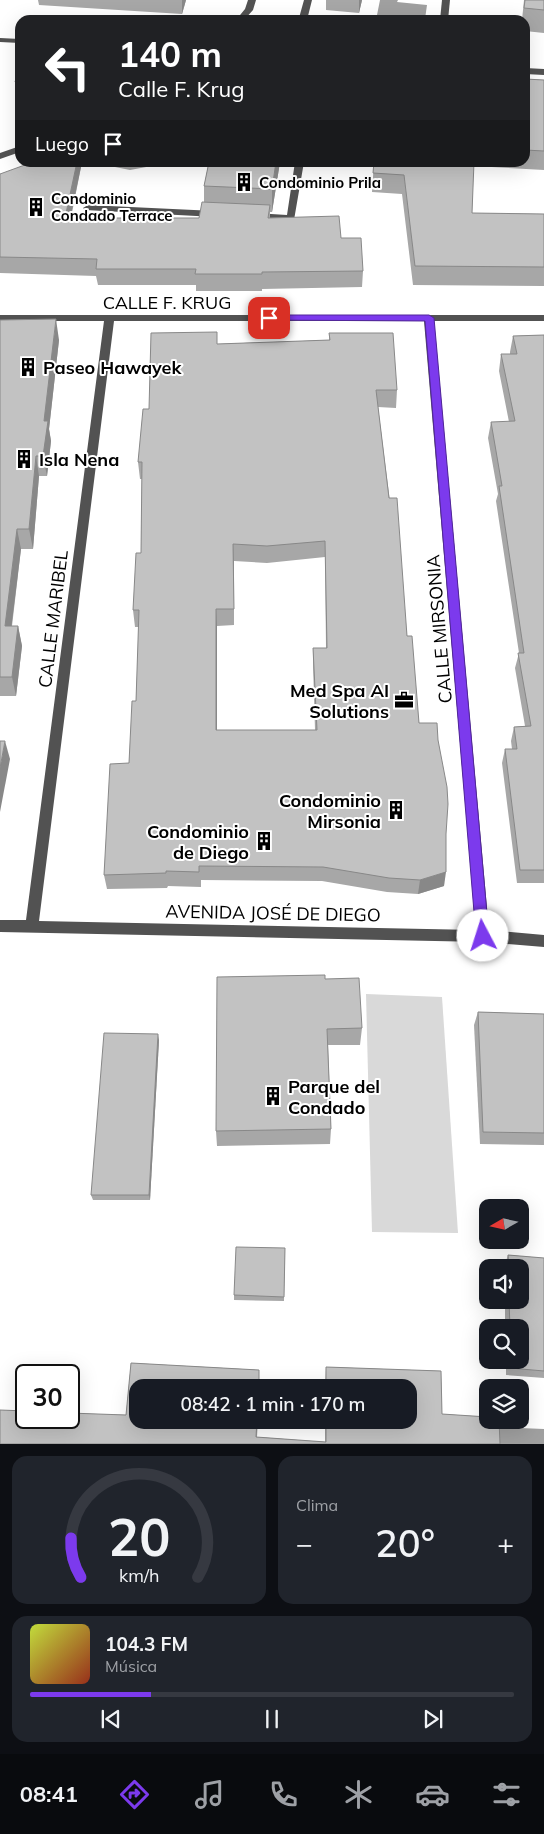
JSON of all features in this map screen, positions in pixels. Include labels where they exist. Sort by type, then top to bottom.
[{"type":"street","points":[[244,15],[249,10],[252,0]]},
{"type":"street","points":[[304,15],[308,0]]},
{"type":"street","points":[[444,15],[446,0]]},
{"type":"street","points":[[0,40],[15,42]]},
{"type":"street","points":[[530,71],[544,72]]},
{"type":"street","points":[[0,156],[15,151]]},
{"type":"street","points":[[242,216],[291,218],[299,167]]},
{"type":"street","points":[[88,208],[223,215]]},
{"type":"street","name":"CALLE F. KRUG","points":[[0,318],[544,318]]},
{"type":"street","name":"CALLE MARIBEL","points":[[32,926],[109,318]]},
{"type":"street","name":"CALLE MIRSONIA","points":[[429,318],[483,936]]},
{"type":"street","name":"AVENIDA JOSÉ DE DIEGO","points":[[0,926],[483,936],[544,940]]},
{"type":"shaded area","points":[[380,0],[398,0],[397,2],[427,5],[426,15],[377,15]]},
{"type":"shaded area","points":[[115,167],[146,167],[130,170]]},
{"type":"shaded area","points":[[366,994],[442,997],[458,1233],[372,1232]]},
{"type":"shaded area","points":[[499,1429],[544,1429],[544,1444],[500,1444]]},
{"type":"building","points":[[525,0],[544,0],[544,10],[524,8]]},
{"type":"building","points":[[530,79],[544,80],[544,151],[530,150]]},
{"type":"building","points":[[19,167],[76,167],[65,218],[199,218],[202,202],[270,205],[268,218],[339,216],[341,238],[361,238],[363,271],[195,274],[196,269],[96,269],[97,259],[0,257],[0,174]]},
{"type":"building","points":[[208,167],[275,167],[272,189],[204,186]]},
{"type":"building","points":[[374,167],[474,167],[472,213],[544,214],[544,267],[415,266],[404,175],[373,173]]},
{"type":"building","points":[[56,319],[44,421],[48,421],[43,456],[36,456],[29,529],[17,529],[5,626],[18,626],[12,677],[0,677],[0,320]]},
{"type":"building","points":[[217,332],[217,344],[330,340],[329,333],[393,333],[397,390],[376,390],[389,498],[397,498],[407,636],[412,636],[419,723],[437,723],[438,740],[447,787],[446,872],[420,880],[389,878],[323,867],[199,866],[199,872],[166,871],[166,873],[104,875],[110,764],[129,763],[132,701],[136,701],[139,610],[133,610],[136,553],[141,553],[142,462],[138,462],[143,409],[149,409],[151,333]],"holes":[[[325,541],[327,648],[313,648],[317,730],[216,730],[216,609],[234,609],[233,544],[267,546]]]},
{"type":"building","points":[[544,335],[544,870],[520,870],[505,749],[517,749],[514,727],[531,726],[518,653],[524,653],[499,486],[502,486],[491,422],[515,421],[501,354],[517,354],[513,336]]},
{"type":"building","points":[[0,741],[5,741],[0,768]]},
{"type":"building","name":"Parque del Condado","points":[[325,975],[325,979],[359,978],[362,1028],[327,1029],[331,1129],[216,1131],[217,977]]},
{"type":"building","points":[[478,1012],[544,1014],[544,1133],[483,1132]]},
{"type":"building","points":[[104,1033],[158,1034],[149,1195],[91,1195]]},
{"type":"building","points":[[236,1247],[285,1248],[284,1297],[234,1295]]},
{"type":"building","points":[[508,1255],[544,1258],[544,1371],[521,1369],[529,1369],[529,1319],[510,1319],[509,1309],[529,1309],[529,1259],[508,1259]]},
{"type":"building","points":[[131,1363],[259,1370],[259,1379],[129,1379]]},
{"type":"building","points":[[326,1367],[441,1371],[442,1414],[479,1416],[479,1429],[499,1429],[500,1444],[0,1444],[0,1410],[15,1411],[15,1429],[80,1429],[80,1413],[126,1415],[129,1384],[129,1429],[256,1429],[256,1437],[326,1442],[326,1429],[417,1429],[417,1379],[326,1379]]},
{"type":"place","name":"Condominio Prila","points":[[244,182]]},
{"type":"place","name":"Condominio Condado Terrace","points":[[36,207]]},
{"type":"place","name":"Paseo Hawayek","points":[[28,367]]},
{"type":"place","name":"Isla Nena","points":[[24,459]]},
{"type":"place","name":"Med Spa AI Solutions","points":[[404,700]]},
{"type":"place","name":"Condominio Mirsonia","points":[[396,810]]},
{"type":"place","name":"Condominio de Diego","points":[[264,841]]},
{"type":"place","name":"Parque del Condado","points":[[273,1096]]},
{"type":"route","points":[[269,318],[429,318],[483,936]]}]
